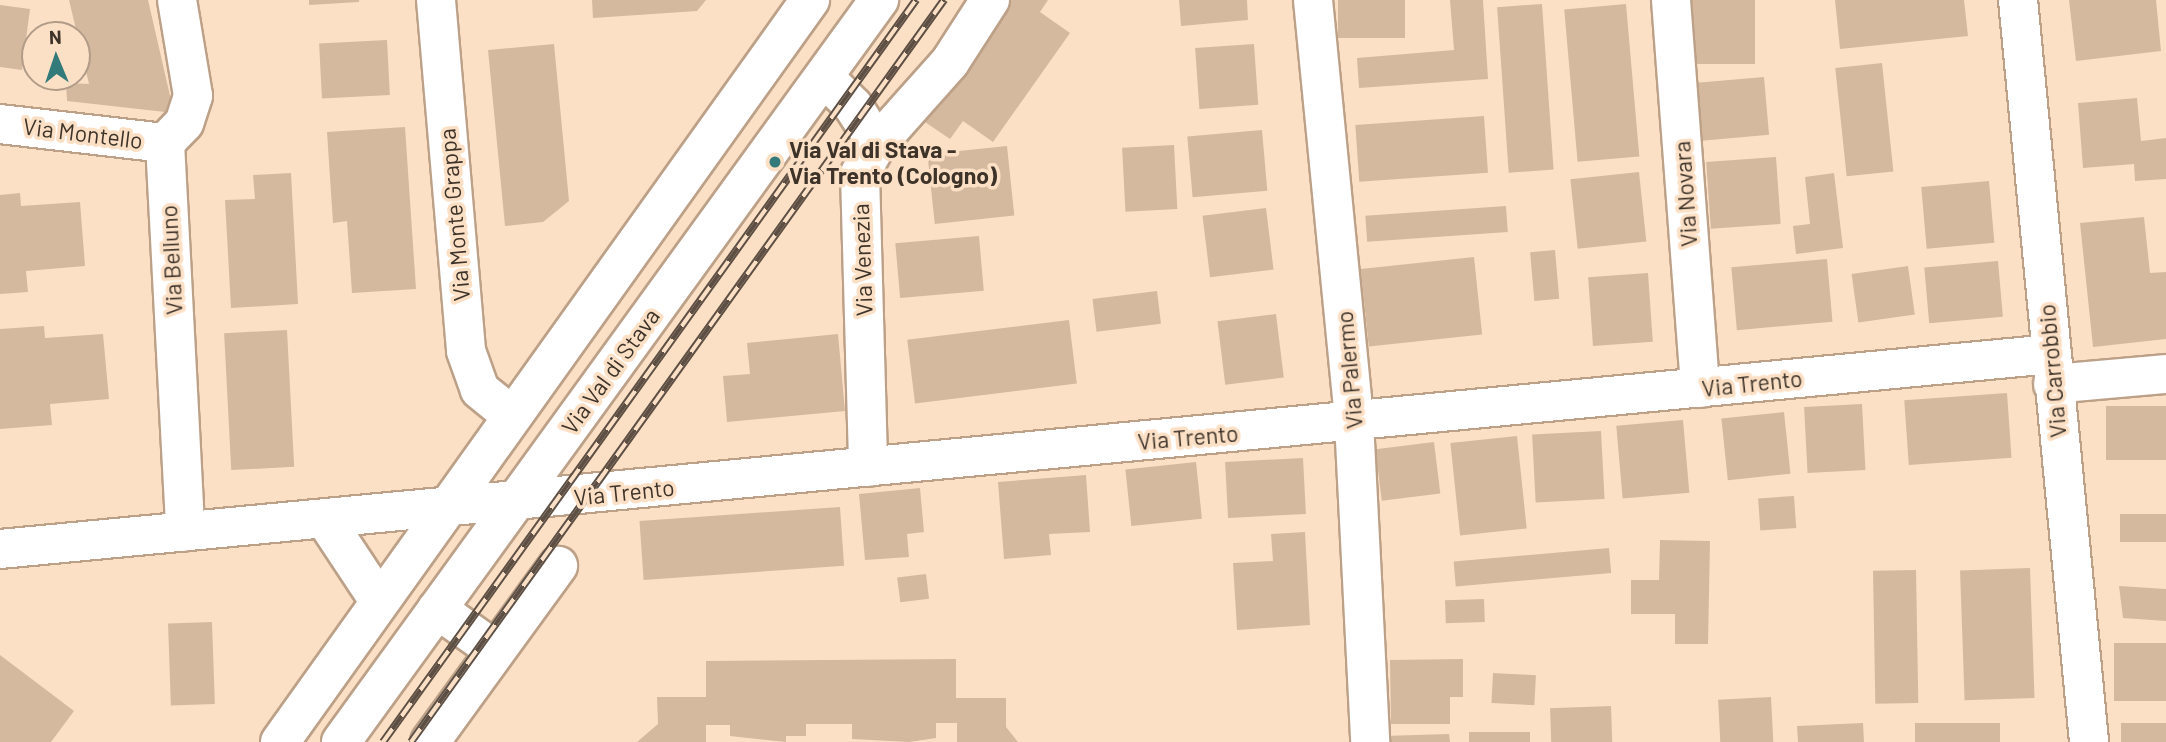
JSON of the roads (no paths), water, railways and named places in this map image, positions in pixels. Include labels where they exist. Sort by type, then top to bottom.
[{"type":"street","points":[[165,143],[184,123],[192,96],[177,0]]},
{"type":"street","name":"Via Monte Grappa","points":[[436,0],[466,351],[480,390],[510,414]]},
{"type":"street","points":[[280,742],[440,509],[810,0]]},
{"type":"street","name":"Via Val di Stava","points":[[341,742],[879,0]]},
{"type":"street","name":"Via Venezia","points":[[868,467],[860,174],[877,144],[950,62],[990,0]]},
{"type":"street","name":"Via Palermo","points":[[1313,0],[1354,421],[1370,742]]},
{"type":"street","name":"Via Novara","points":[[1671,0],[1700,388]]},
{"type":"street","name":"Via Carrobbio","points":[[2018,0],[2089,742]]},
{"type":"street","points":[[825,78],[853,106],[877,144]]},
{"type":"street","name":"Via Montello","points":[[0,124],[165,143]]},
{"type":"street","name":"Via Belluno","points":[[165,143],[185,531]]},
{"type":"street","name":"Via Trento","points":[[0,549],[514,503],[1700,388],[2052,369],[2166,374]]},
{"type":"street","points":[[326,519],[378,599]]},
{"type":"street","points":[[430,742],[558,566]]},
{"type":"street","points":[[437,609],[496,651]]},
{"type":"railway","points":[[383,742],[916,0]]},
{"type":"railway","points":[[411,742],[944,0]]},
{"type":"place","name":"Via Val di Stava - Via Trento (Cologno)","points":[[775,162]]}]
